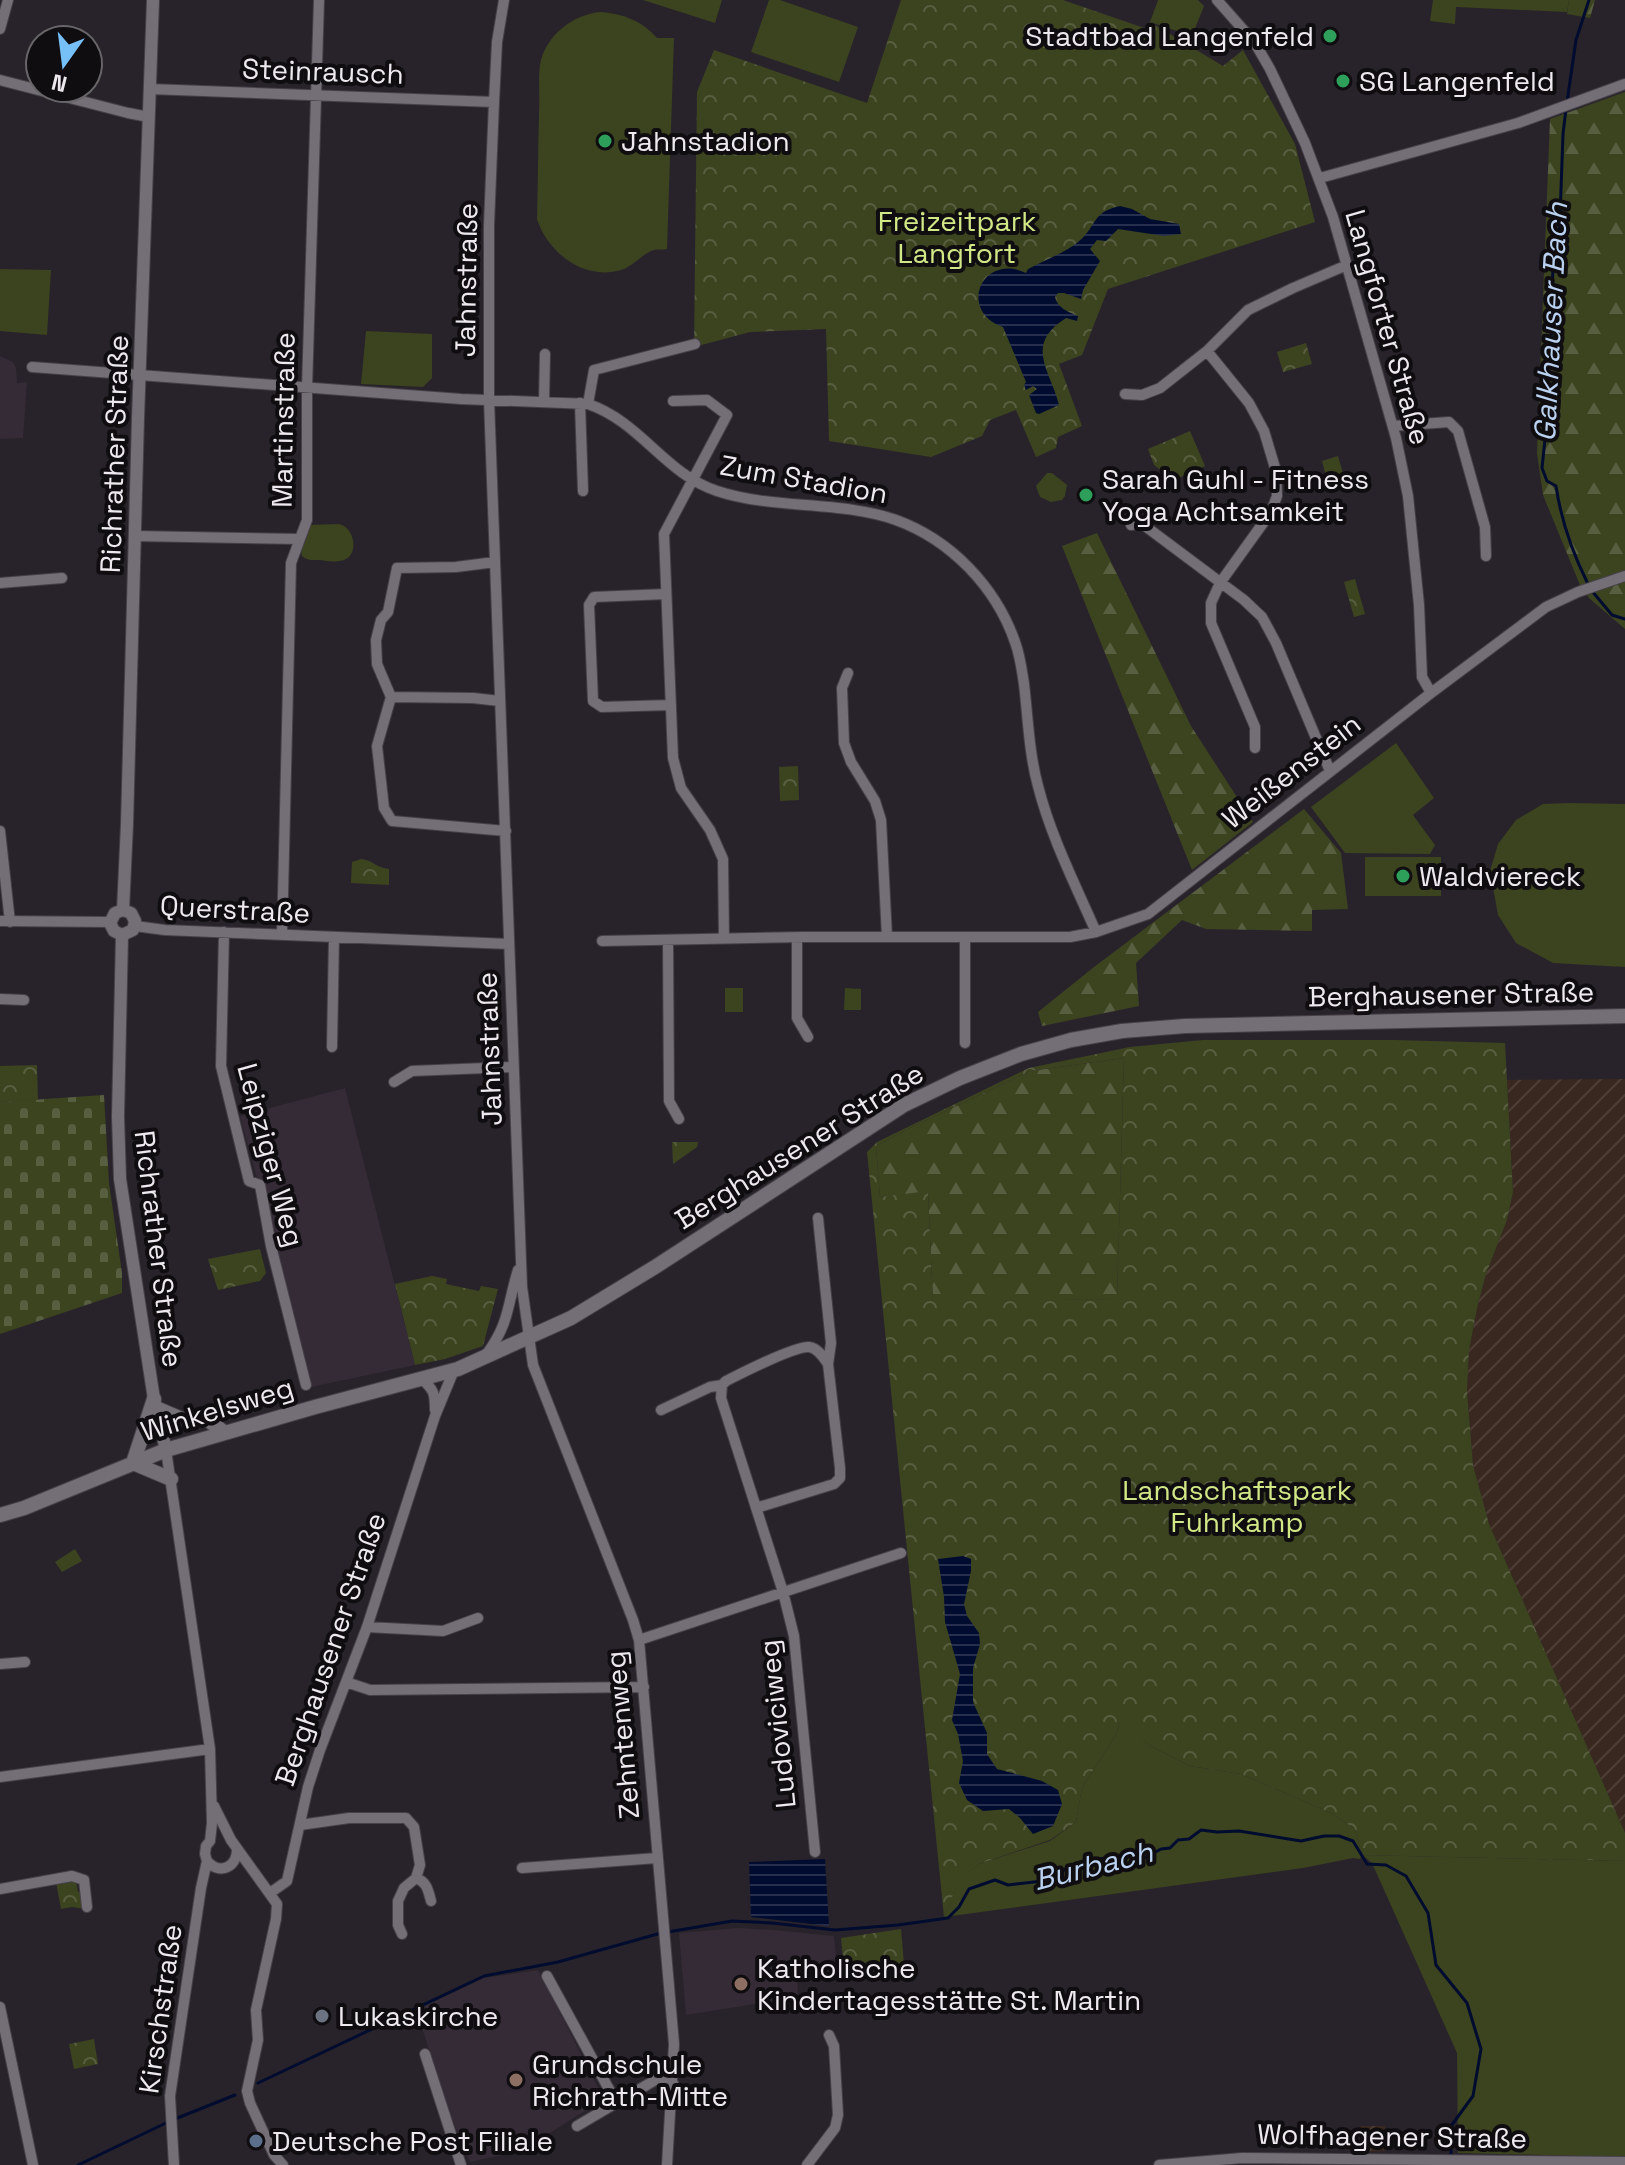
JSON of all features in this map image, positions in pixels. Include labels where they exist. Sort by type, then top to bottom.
[{"type":"main road","name":"Berghausener Straße","points":[[454,1370],[571,1318],[634,1281],[904,1105],[1021,1054],[1071,1040],[1122,1031],[1185,1026],[1625,1016]]},
{"type":"main road","name":"Winkelsweg","points":[[0,1515],[166,1450],[454,1370]]},
{"type":"main road","points":[[171,1479],[133,1463],[155,1404],[184,1420],[208,1420],[225,1433]]},
{"type":"street","points":[[0,29],[8,0]]},
{"type":"street","name":"Richrather Straße","points":[[123,910],[153,0]]},
{"type":"street","name":"Martinstraße","points":[[282,935],[291,563],[307,520],[307,388],[319,0]]},
{"type":"street","name":"Jahnstraße","points":[[504,0],[497,42],[489,225],[489,400],[520,1265],[529,1338]]},
{"type":"street","name":"Langforter Straße","points":[[1217,0],[1255,43],[1289,108],[1320,178],[1347,265],[1393,426],[1408,496],[1420,620],[1422,677],[1431,693]]},
{"type":"street","points":[[0,80],[149,117]]},
{"type":"street","points":[[1320,178],[1518,123],[1625,84]]},
{"type":"street","name":"Steinrausch","points":[[150,89],[494,102]]},
{"type":"street","points":[[1125,394],[1142,395],[1160,388],[1207,351],[1248,310],[1347,265]]},
{"type":"street","points":[[583,491],[584,404],[594,370],[695,344]]},
{"type":"street","points":[[1207,351],[1249,403],[1264,431],[1276,471],[1277,496],[1271,512],[1220,583],[1211,603],[1211,623],[1255,727],[1255,748]]},
{"type":"street","points":[[544,401],[545,354]]},
{"type":"street","name":"Zum Stadion","points":[[32,367],[307,388],[584,404],[606,410],[629,426],[677,471],[715,491],[848,508],[895,520],[937,541],[969,567],[993,596],[1016,643],[1024,683],[1028,732],[1046,816],[1096,932]]},
{"type":"street","points":[[673,401],[707,400],[727,415],[664,534],[673,758],[681,788],[710,830],[723,859],[724,939]]},
{"type":"street","points":[[1393,426],[1449,422],[1458,431],[1485,527],[1486,556]]},
{"type":"street","points":[[1131,525],[1141,523],[1262,617],[1330,771]]},
{"type":"street","points":[[135,536],[299,539]]},
{"type":"street","points":[[495,562],[456,567],[397,568],[388,612],[381,620],[376,640],[377,664],[391,697],[377,746],[384,808],[392,821],[506,831]]},
{"type":"street","name":"Weißenstein","points":[[602,941],[1070,937],[1096,932],[1148,914],[1546,607],[1625,576]]},
{"type":"street","points":[[0,583],[62,578]]},
{"type":"street","points":[[666,594],[594,597],[589,605],[590,637],[593,701],[597,705],[671,705]]},
{"type":"street","points":[[848,673],[842,688],[844,743],[851,762],[875,801],[881,820],[887,937]]},
{"type":"street","points":[[391,697],[500,701]]},
{"type":"street","points":[[0,831],[5,922],[110,922]]},
{"type":"street","points":[[123,910],[131,913],[135,926],[122,935],[114,931],[110,922],[115,913],[123,910]]},
{"type":"street","name":"Querstraße","points":[[135,926],[509,944]]},
{"type":"street","name":"Leipziger Weg","points":[[224,932],[221,1066],[249,1181],[260,1185],[271,1246],[306,1385]]},
{"type":"street","name":"Richrather Straße","points":[[122,935],[118,1117],[120,1179],[155,1404],[171,1479],[210,1749],[210,1841]]},
{"type":"street","name":"Querstraße","points":[[332,1047],[334,937]]},
{"type":"street","points":[[965,937],[965,1043]]},
{"type":"street","points":[[797,938],[797,1018],[808,1037]]},
{"type":"street","points":[[668,940],[669,1101],[679,1119]]},
{"type":"street","points":[[0,999],[24,1000]]},
{"type":"street","points":[[394,1082],[412,1071],[513,1067]]},
{"type":"street","points":[[756,1508],[834,1484],[840,1478],[828,1364],[831,1343],[818,1218]]},
{"type":"street","name":"Jahnstraße","points":[[485,1356],[505,1324],[520,1265]]},
{"type":"street","name":"Zehntenweg","points":[[529,1338],[533,1365],[639,1640],[674,2044],[667,2165]]},
{"type":"street","points":[[661,1410],[793,1351],[810,1347],[828,1364]]},
{"type":"street","name":"Berghausener Straße","points":[[270,1893],[287,1881],[308,1787],[320,1750],[367,1627],[435,1416],[454,1370]]},
{"type":"street","points":[[421,1378],[435,1396],[435,1416]]},
{"type":"street","name":"Ludoviciweg","points":[[722,1385],[721,1398],[794,1636],[815,1852]]},
{"type":"street","points":[[639,1640],[901,1553]]},
{"type":"street","points":[[367,1627],[443,1631],[478,1618]]},
{"type":"street","points":[[0,1664],[25,1662]]},
{"type":"street","points":[[346,1682],[370,1690],[644,1687]]},
{"type":"street","points":[[0,1777],[210,1749]]},
{"type":"street","name":"Richrather Straße","points":[[212,1804],[234,1845],[270,1893]]},
{"type":"street","points":[[300,1825],[349,1818],[406,1818],[414,1827],[420,1865],[416,1878],[404,1888],[398,1901],[398,1925],[402,1934]]},
{"type":"street","points":[[230,1866],[237,1857],[234,1845],[226,1837],[210,1841],[205,1854],[212,1866],[219,1869],[230,1866],[259,1877]]},
{"type":"street","points":[[522,1868],[657,1858]]},
{"type":"street","name":"Kirschstraße","points":[[174,2165],[170,2096],[207,1861]]},
{"type":"street","points":[[0,1889],[72,1876],[84,1880],[87,1907]]},
{"type":"street","points":[[416,1878],[427,1886],[431,1901]]},
{"type":"street","points":[[270,1893],[277,1904],[276,1919],[256,2010],[258,2040],[247,2091],[274,2155],[283,2165]]},
{"type":"street","points":[[547,1976],[616,2102]]},
{"type":"street","points":[[0,2007],[33,2165]]},
{"type":"street","points":[[807,2165],[835,2128],[838,2115],[834,2046],[829,2035]]},
{"type":"street","points":[[425,2054],[461,2165]]},
{"type":"street","points":[[577,2126],[657,2079],[673,2083]]},
{"type":"street","name":"Wolfhagener Straße","points":[[1159,2165],[1241,2161],[1625,2162]]},
{"type":"shaded area","points":[[0,356],[13,362],[17,383],[27,382],[23,438],[0,439]]},
{"type":"shaded area","points":[[1625,1079],[1625,1833],[1489,1524],[1473,1465],[1467,1391],[1469,1350],[1478,1304],[1507,1220],[1513,1192],[1507,1080]]},
{"type":"shaded area","points":[[345,1088],[415,1365],[311,1387],[290,1311],[263,1184],[256,1175],[240,1116]]},
{"type":"shaded area","name":"Katholische Kindertagesstätte St. Martin","points":[[739,1928],[834,1936],[836,1959],[828,1960],[829,1968],[797,1971],[798,1997],[686,2015],[679,1933]]},
{"type":"shaded area","name":"Grundschule Richrath-Mitte","points":[[538,1970],[604,2099],[521,2151],[470,2162],[451,2116],[416,2010],[484,1978]]},
{"type":"shaded area","points":[[1360,2126],[1385,2126],[1385,2151],[1361,2152]]},
{"type":"green space","points":[[643,0],[722,0],[715,23]]},
{"type":"green space","points":[[769,0],[780,0],[858,27],[839,82],[751,52]]},
{"type":"green space","name":"Freizeitpark Langfort","points":[[901,0],[1063,0],[1147,29],[1150,22],[1223,66],[1243,50],[1295,144],[1315,222],[1108,289],[1082,355],[1059,364],[1082,426],[1058,437],[1056,448],[1036,457],[1016,410],[990,420],[982,436],[931,457],[829,441],[826,329],[750,332],[694,347],[697,92],[714,50],[867,103]]},
{"type":"green space","points":[[1158,0],[1198,0],[1204,6],[1192,36],[1150,22]]},
{"type":"green space","points":[[1433,0],[1569,0],[1567,12],[1456,7],[1455,24],[1430,21]]},
{"type":"green space","points":[[1569,0],[1595,0],[1590,18],[1567,14]]},
{"type":"green space","name":"Jahnstadion","points":[[601,12],[632,19],[657,38],[674,38],[667,249],[650,252],[626,268],[607,272],[581,268],[569,261],[550,243],[537,219],[539,77],[543,54],[562,28],[580,17]]},
{"type":"green space","points":[[1625,92],[1625,629],[1589,598],[1580,585],[1543,495],[1537,453],[1550,119]]},
{"type":"green space","points":[[0,269],[51,270],[47,335],[0,331]]},
{"type":"green space","points":[[366,331],[432,334],[432,378],[423,387],[361,384]]},
{"type":"green space","points":[[1306,343],[1312,364],[1283,372],[1277,352]]},
{"type":"green space","points":[[1190,431],[1205,466],[1174,480],[1154,465],[1148,449]]},
{"type":"green space","points":[[1338,456],[1346,484],[1329,488],[1322,461]]},
{"type":"green space","points":[[1047,473],[1052,473],[1067,485],[1062,500],[1051,502],[1040,497],[1036,486]]},
{"type":"green space","points":[[339,524],[348,530],[353,540],[350,556],[333,561],[310,560],[302,556],[308,525]]},
{"type":"green space","points":[[1097,533],[1191,726],[1253,822],[1192,870],[1062,546]]},
{"type":"green space","points":[[1355,579],[1365,614],[1354,617],[1344,582]]},
{"type":"green space","points":[[1396,743],[1434,798],[1413,815],[1435,845],[1430,854],[1345,853],[1311,807]]},
{"type":"green space","points":[[798,766],[799,800],[780,801],[779,767]]},
{"type":"green space","points":[[1543,804],[1625,804],[1625,967],[1553,963],[1516,943],[1498,915],[1490,871],[1498,844],[1516,820]]},
{"type":"green space","points":[[1304,809],[1341,853],[1348,909],[1312,910],[1312,931],[1206,929],[1182,920],[1136,963],[1139,1006],[1042,1026],[1038,1012]]},
{"type":"green space","name":"Waldviereck","points":[[1365,857],[1441,857],[1441,896],[1365,896]]},
{"type":"green space","points":[[361,859],[389,869],[389,885],[351,883],[352,862]]},
{"type":"green space","points":[[725,988],[743,988],[743,1012],[725,1012]]},
{"type":"green space","points":[[845,988],[861,989],[861,1010],[844,1010]]},
{"type":"green space","name":"Landschaftspark Fuhrkamp","points":[[1203,1040],[1505,1043],[1513,1192],[1507,1220],[1486,1274],[1469,1350],[1467,1391],[1473,1465],[1489,1524],[1625,1833],[1625,1861],[1362,1855],[1355,1829],[1331,1813],[1241,1774],[1190,1766],[1149,1745],[1123,1719],[1082,1788],[1076,1822],[1050,1840],[979,1864],[959,1880],[944,1917],[867,1152],[877,1142],[1029,1068],[1130,1047]],"holes":[[[1124,1058],[1117,1299],[933,1301],[928,1191],[880,1197],[876,1146],[1030,1071]]]},
{"type":"green space","points":[[1124,1058],[1117,1299],[933,1302],[928,1192],[880,1197],[876,1146],[1030,1071]]},
{"type":"green space","points":[[37,1065],[38,1100],[0,1102],[0,1066]]},
{"type":"green space","points":[[104,1095],[109,1183],[122,1293],[0,1334],[0,1102]]},
{"type":"green space","points":[[672,1142],[698,1142],[697,1147],[673,1164]]},
{"type":"green space","points":[[260,1249],[266,1273],[260,1281],[218,1290],[208,1259]]},
{"type":"green space","points":[[432,1276],[447,1279],[446,1284],[479,1291],[481,1286],[498,1289],[483,1346],[415,1365],[395,1284]]},
{"type":"green space","points":[[75,1549],[82,1561],[62,1572],[55,1562]]},
{"type":"green space","points":[[1123,1718],[1149,1745],[1190,1766],[1241,1774],[1331,1813],[1355,1829],[1362,1855],[1360,1859],[944,1917],[959,1879],[979,1864],[1050,1841],[1076,1822],[1082,1788],[1117,1733]]},
{"type":"green space","points":[[1362,1855],[1625,1861],[1625,2157],[1458,2153],[1457,2053],[1372,1863]]},
{"type":"green space","points":[[56,1882],[76,1882],[78,1892],[82,1891],[85,1909],[61,1909]]},
{"type":"green space","points":[[901,1929],[904,1964],[844,1970],[841,1938]]},
{"type":"green space","points":[[94,2039],[98,2064],[74,2069],[69,2044]]},
{"type":"water","points":[[1120,206],[1150,219],[1179,224],[1181,234],[1164,236],[1118,229],[1106,241],[1097,240],[1090,249],[1100,261],[1081,299],[1064,293],[1058,293],[1055,297],[1061,307],[1078,316],[1077,321],[1066,318],[1046,338],[1043,359],[1059,405],[1036,413],[1029,395],[1037,389],[1033,386],[1026,390],[1026,382],[1003,327],[989,319],[981,309],[978,297],[981,286],[997,270],[1026,273],[1028,269],[1078,242],[1099,216]]},
{"type":"water","points":[[963,1556],[971,1559],[964,1604],[967,1616],[979,1633],[980,1644],[973,1668],[973,1702],[987,1733],[987,1754],[997,1769],[1042,1781],[1058,1790],[1062,1804],[1053,1826],[1033,1834],[1009,1809],[983,1811],[967,1800],[959,1783],[963,1761],[952,1720],[960,1674],[945,1622],[938,1559]]},
{"type":"water","points":[[825,1859],[829,1926],[751,1917],[749,1862]]},
{"type":"waterway","name":"Galkhauser Bach","points":[[1567,102],[1576,40],[1589,0]]},
{"type":"waterway","name":"Galkhauser Bach","points":[[1566,109],[1559,245],[1553,268],[1553,325],[1546,364],[1548,410],[1542,468],[1547,481],[1556,486],[1568,536],[1588,584]]},
{"type":"waterway","name":"Galkhauser Bach","points":[[1592,591],[1612,615],[1625,619]]},
{"type":"waterway","name":"Burbach","points":[[668,1932],[732,1921],[835,1930],[948,1918],[959,1907],[969,1889],[995,1880],[1008,1885],[1043,1881],[1059,1871],[1092,1864],[1099,1859],[1127,1855],[1139,1861],[1161,1849],[1170,1848],[1178,1840],[1189,1839],[1201,1830],[1239,1831],[1301,1841],[1339,1836],[1353,1841],[1367,1864],[1386,1865],[1406,1876],[1428,1913],[1436,1965],[1467,2003],[1481,2049],[1473,2096],[1451,2126],[1451,2156]]},
{"type":"waterway","name":"Burbach","points":[[258,2083],[484,1976],[558,1962],[661,1933]]},
{"type":"waterway","name":"Burbach","points":[[175,2119],[235,2095]]},
{"type":"waterway","name":"Burbach","points":[[78,2165],[168,2122]]},
{"type":"place","name":"Stadtbad Langenfeld","points":[[1330,36]]},
{"type":"place","name":"SG Langenfeld","points":[[1343,81]]},
{"type":"place","name":"Jahnstadion","points":[[605,141]]},
{"type":"place","name":"Sarah Guhl - Fitness Yoga Achtsamkeit","points":[[1086,495]]},
{"type":"place","name":"Waldviereck","points":[[1403,876]]},
{"type":"place","name":"Katholische Kindertagesstätte St. Martin","points":[[741,1984]]},
{"type":"place","name":"Lukaskirche","points":[[322,2016]]},
{"type":"place","name":"Grundschule Richrath-Mitte","points":[[516,2080]]},
{"type":"place","name":"Deutsche Post Filiale","points":[[256,2141]]}]
